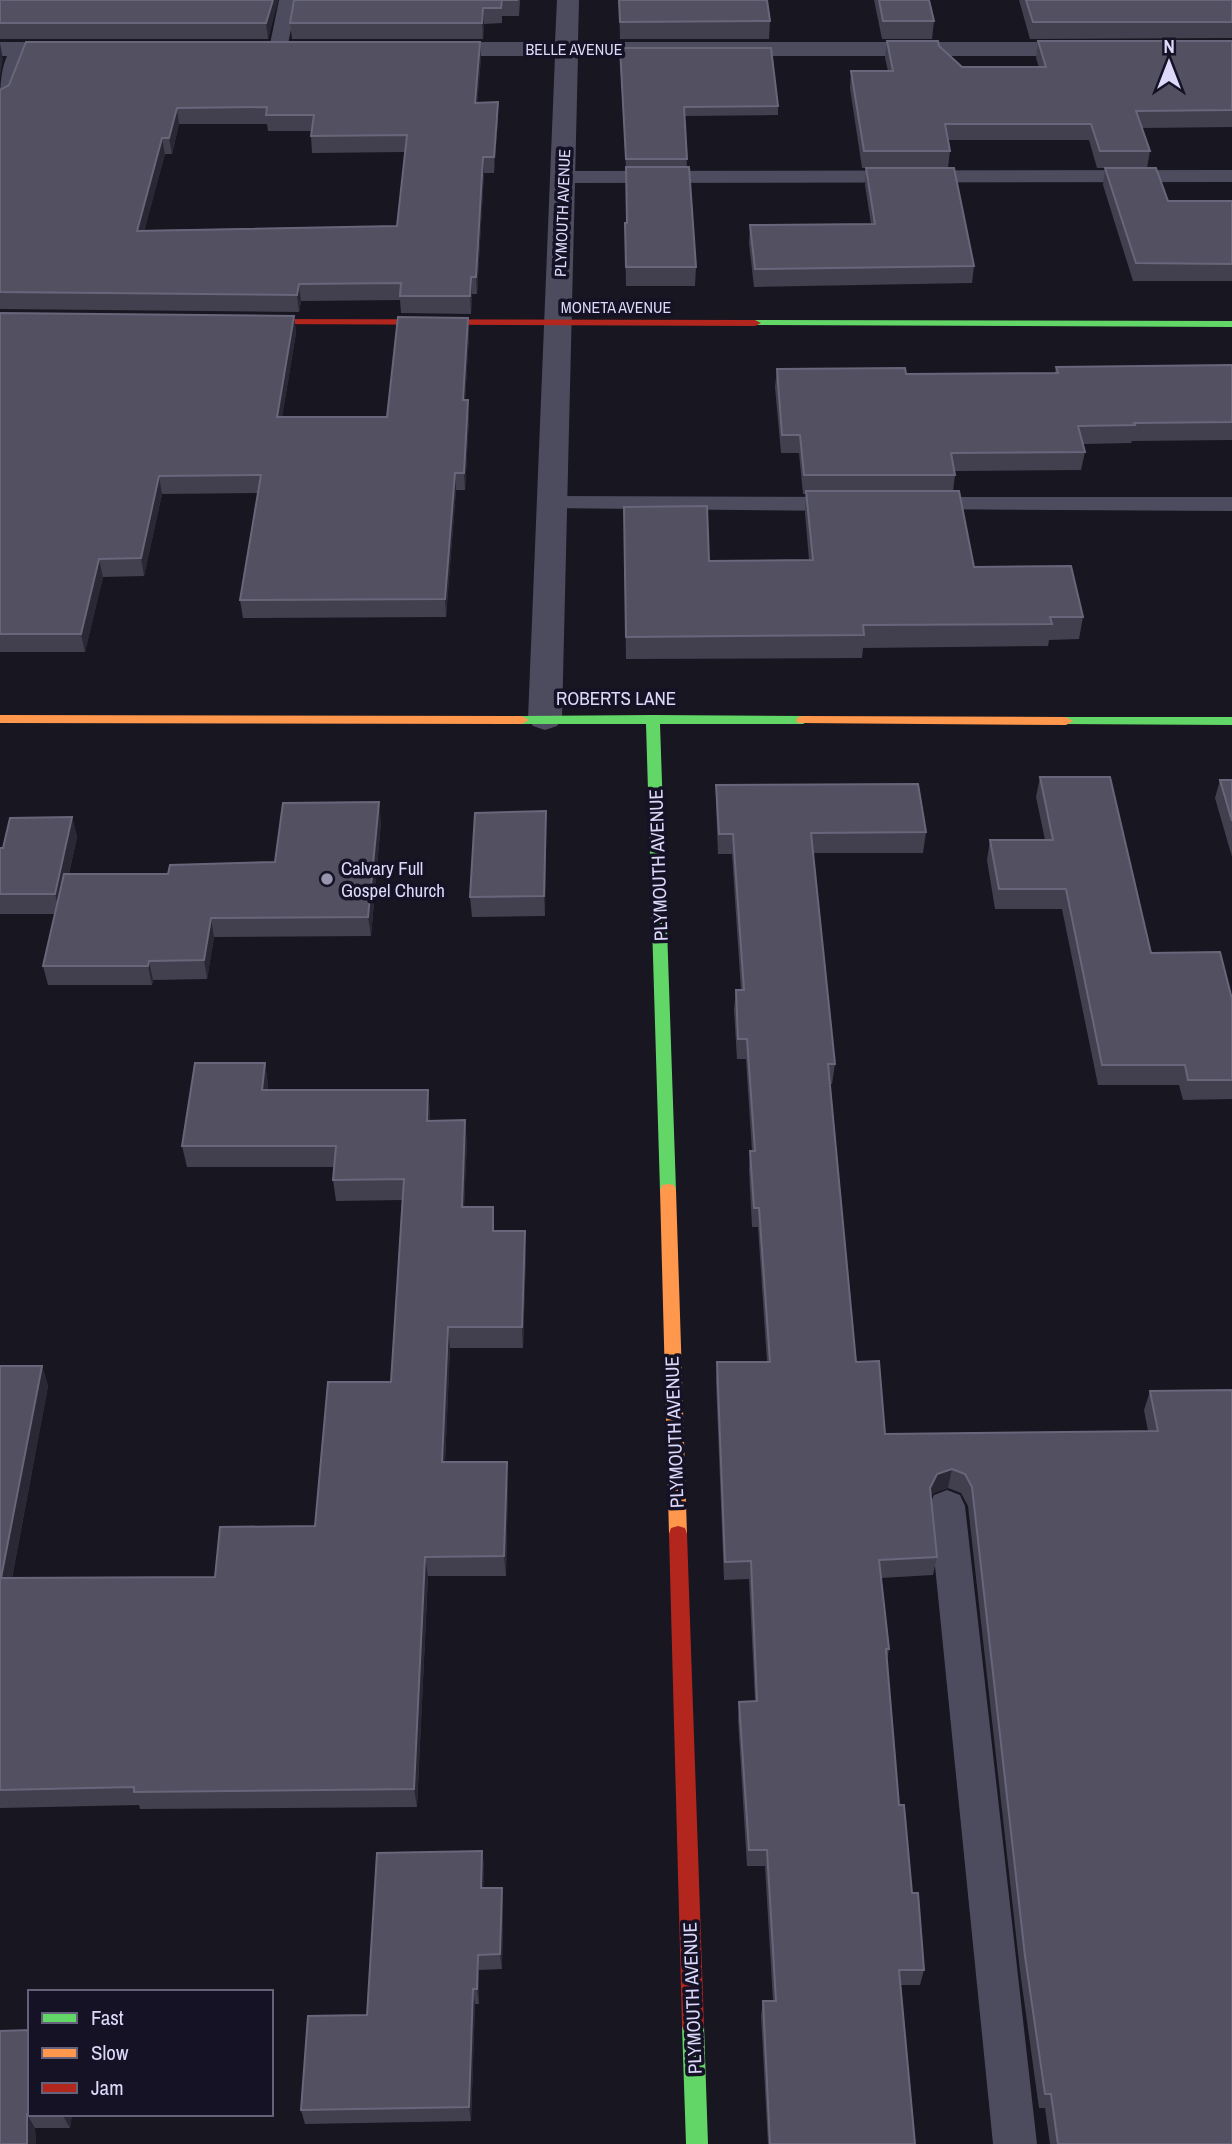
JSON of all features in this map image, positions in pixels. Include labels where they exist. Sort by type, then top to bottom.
[{"type":"street","name":"PLYMOUTH AVENUE","points":[[545,719],[568,0]]},
{"type":"street","name":"BELLE AVENUE","points":[[402,49],[1107,48]]},
{"type":"street","points":[[10,49],[102,49]]},
{"type":"street","points":[[251,49],[306,49]]},
{"type":"street","name":"MONETA AVENUE","points":[[223,322],[558,325],[1232,324]]},
{"type":"street","name":"ROBERTS LANE","points":[[0,719],[1232,722]]},
{"type":"street","name":"PLYMOUTH AVENUE","points":[[653,719],[697,2144]]},
{"type":"lane","points":[[278,49],[288,0]]},
{"type":"lane","points":[[0,100],[10,49]]},
{"type":"lane","points":[[563,177],[1232,176]]},
{"type":"lane","points":[[552,503],[871,503]]},
{"type":"lane","points":[[899,504],[1232,504]]},
{"type":"lane","points":[[947,1506],[1015,2144]]},
{"type":"building","points":[[0,0],[273,0],[266,23],[0,23]]},
{"type":"building","points":[[294,0],[502,0],[501,8],[483,8],[482,23],[290,23]]},
{"type":"building","points":[[619,0],[767,0],[770,21],[620,22]]},
{"type":"building","points":[[879,0],[929,0],[934,21],[883,21]]},
{"type":"building","points":[[1026,0],[1232,0],[1232,22],[1033,22]]},
{"type":"building","points":[[887,41],[938,41],[939,46],[962,67],[1046,67],[1038,41],[1232,41],[1232,110],[1136,111],[1150,151],[1100,151],[1091,124],[945,124],[950,151],[864,151],[851,71],[893,71]]},
{"type":"building","points":[[26,42],[480,42],[475,103],[498,102],[494,157],[483,157],[476,277],[471,277],[470,296],[400,296],[401,283],[299,284],[297,295],[0,292],[0,90],[9,85]],"holes":[[[267,107],[266,115],[314,115],[311,136],[407,135],[397,226],[137,231],[162,138],[169,138],[177,108]]]},
{"type":"building","points":[[620,48],[771,48],[778,106],[684,107],[687,159],[626,159]]},
{"type":"building","points":[[626,167],[689,167],[696,267],[626,267]]},
{"type":"building","points":[[866,168],[954,168],[974,266],[755,269],[750,225],[875,224]]},
{"type":"building","points":[[1105,168],[1156,168],[1168,201],[1232,201],[1232,264],[1136,263]]},
{"type":"building","points":[[0,313],[294,316],[277,417],[387,417],[398,317],[468,318],[463,400],[468,400],[464,473],[455,473],[445,599],[240,600],[261,475],[159,476],[141,558],[99,559],[81,634],[0,634]]},
{"type":"building","points":[[1232,365],[1232,422],[1078,426],[1085,452],[951,453],[955,475],[804,475],[800,435],[782,435],[777,369],[905,368],[906,374],[1058,373],[1056,367]]},
{"type":"building","points":[[806,491],[959,491],[974,567],[1071,566],[1083,617],[1050,617],[1052,624],[863,625],[864,635],[626,637],[624,507],[707,506],[709,561],[813,560]]},
{"type":"building","points":[[1040,777],[1110,777],[1151,953],[1220,952],[1232,999],[1232,1080],[1188,1080],[1185,1065],[1102,1065],[1066,889],[999,889],[990,840],[1053,840]]},
{"type":"building","points":[[1220,780],[1232,780],[1232,821]]},
{"type":"building","points":[[918,784],[926,832],[811,833],[835,1064],[828,1064],[856,1362],[879,1361],[885,1434],[1158,1431],[1150,1391],[1232,1390],[1232,2144],[1058,2144],[1051,2094],[1045,2094],[1025,1956],[972,1487],[965,1474],[952,1469],[937,1474],[930,1488],[937,1557],[879,1560],[889,1649],[886,1649],[899,1805],[904,1805],[912,1893],[918,1893],[924,1970],[899,1970],[915,2144],[770,2144],[763,2001],[776,2001],[767,1850],[749,1850],[739,1702],[757,1701],[751,1561],[725,1562],[717,1362],[770,1362],[759,1208],[754,1208],[750,1151],[755,1151],[747,1039],[738,1039],[736,990],[744,990],[733,834],[719,834],[716,785]]},
{"type":"building","points":[[379,802],[368,917],[211,918],[204,960],[149,961],[148,966],[43,966],[64,874],[168,874],[170,865],[275,862],[283,803]]},
{"type":"building","points":[[546,811],[544,896],[470,897],[475,813]]},
{"type":"building","points":[[72,817],[55,894],[0,894],[0,848],[3,848],[10,818]]},
{"type":"building","points":[[195,1063],[265,1063],[262,1090],[428,1090],[427,1121],[465,1120],[462,1207],[493,1207],[493,1231],[525,1231],[522,1327],[448,1327],[442,1462],[507,1462],[504,1556],[425,1557],[414,1789],[134,1792],[134,1787],[0,1790],[0,1366],[42,1366],[1,1578],[215,1577],[220,1527],[315,1526],[328,1382],[391,1382],[404,1179],[333,1180],[336,1146],[182,1146]]},
{"type":"building","points":[[482,1851],[481,1888],[502,1888],[500,1954],[478,1955],[477,1989],[473,1989],[469,2107],[301,2110],[308,2016],[367,2015],[377,1853]]},
{"type":"building","points":[[28,2030],[27,2144],[0,2144],[0,2031]]},
{"type":"traffic: fast","points":[[755,323],[1232,324]]},
{"type":"traffic: fast","points":[[653,719],[668,1190]]},
{"type":"traffic: fast","points":[[522,720],[803,720]]},
{"type":"traffic: fast","points":[[1066,721],[1232,721]]},
{"type":"traffic: fast","points":[[693,2026],[697,2144]]},
{"type":"traffic: slow","points":[[0,719],[522,720]]},
{"type":"traffic: slow","points":[[803,720],[1066,721]]},
{"type":"traffic: slow","points":[[668,1190],[678,1534]]},
{"type":"traffic: jam","points":[[244,322],[755,323]]},
{"type":"traffic: jam","points":[[678,1534],[693,2026]]},
{"type":"place","name":"Calvary Full Gospel Church","points":[[327,879]]}]
